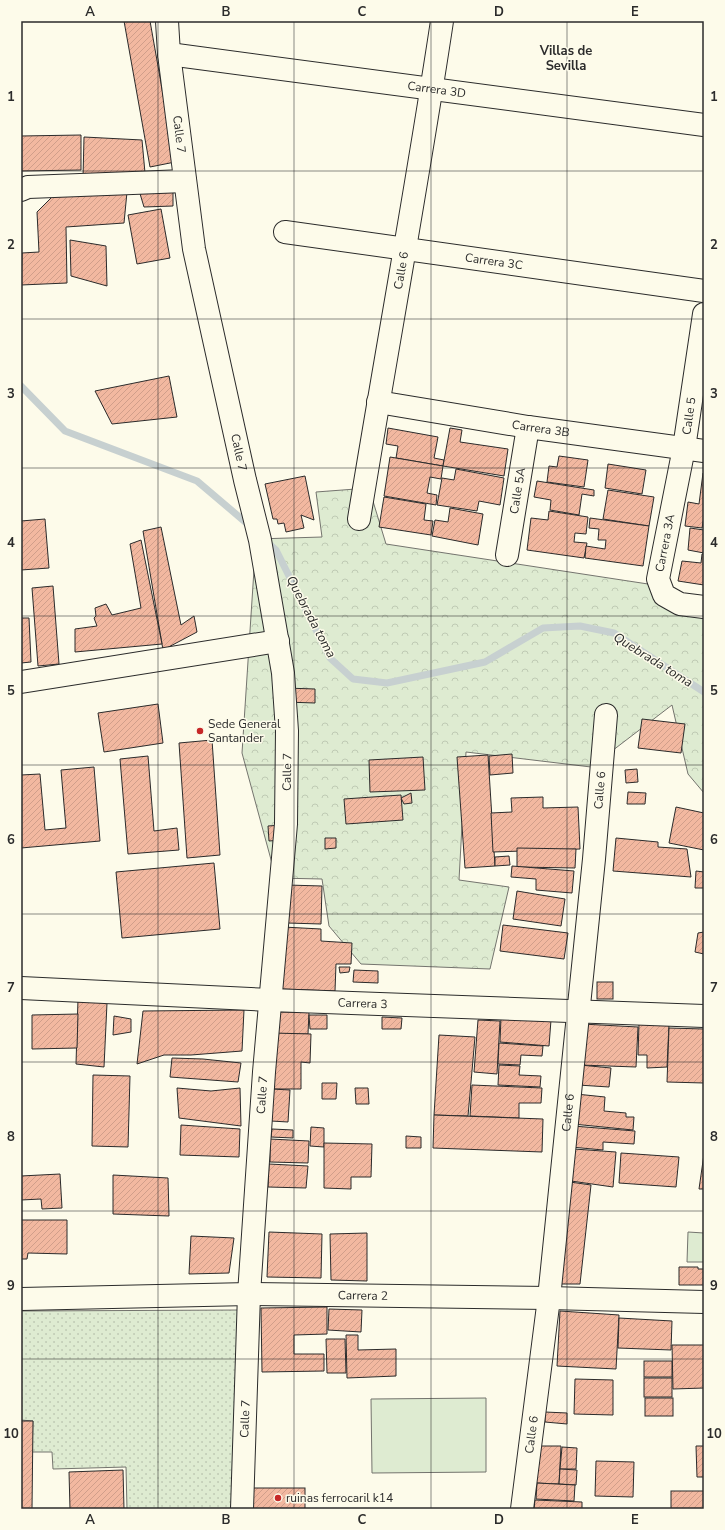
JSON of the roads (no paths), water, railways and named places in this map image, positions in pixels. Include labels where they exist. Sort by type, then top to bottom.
[{"type":"street","name":"Calle 7","points":[[167,21],[169,54],[194,249],[244,480],[260,540],[283,673],[287,731],[286,824],[270,1000],[249,1294],[242,1509]]},
{"type":"street","name":"Calle 6","points":[[359,519],[442,21]]},
{"type":"street","name":"Carrera 3D","points":[[169,54],[704,124]]},
{"type":"street","points":[[21,190],[28,187],[185,181]]},
{"type":"street","name":"Carrera 3C","points":[[285,232],[704,291]]},
{"type":"street","name":"Calle 5","points":[[694,450],[704,314]]},
{"type":"street","name":"Carrera 3B","points":[[378,402],[528,427],[694,450]]},
{"type":"street","name":"Calle 5A","points":[[507,555],[528,427]]},
{"type":"street","name":"Carrera 3A","points":[[694,450],[658,579],[664,595],[680,604],[704,607]]},
{"type":"street","points":[[21,682],[278,642]]},
{"type":"street","name":"Calle 6","points":[[522,1509],[548,1298],[594,859],[606,715]]},
{"type":"street","name":"Carrera 3","points":[[21,988],[270,1000],[704,1016]]},
{"type":"street","name":"Carrera 2","points":[[21,1299],[249,1294],[548,1298],[704,1302]]},
{"type":"waterway","name":"Quebrada toma","points":[[21,386],[65,431],[197,481],[250,526]]},
{"type":"waterway","name":"Quebrada toma","points":[[265,540],[276,550],[330,658],[353,679],[387,683],[485,662],[543,628],[580,626],[614,633],[704,692]]},
{"type":"place","name":"Sede General Santander","points":[[200,731]]},
{"type":"place","name":"ruinas ferrocaril k14","points":[[278,1498]]},
{"type":"district","name":"Villas de Sevilla","points":[[566,58]]}]
